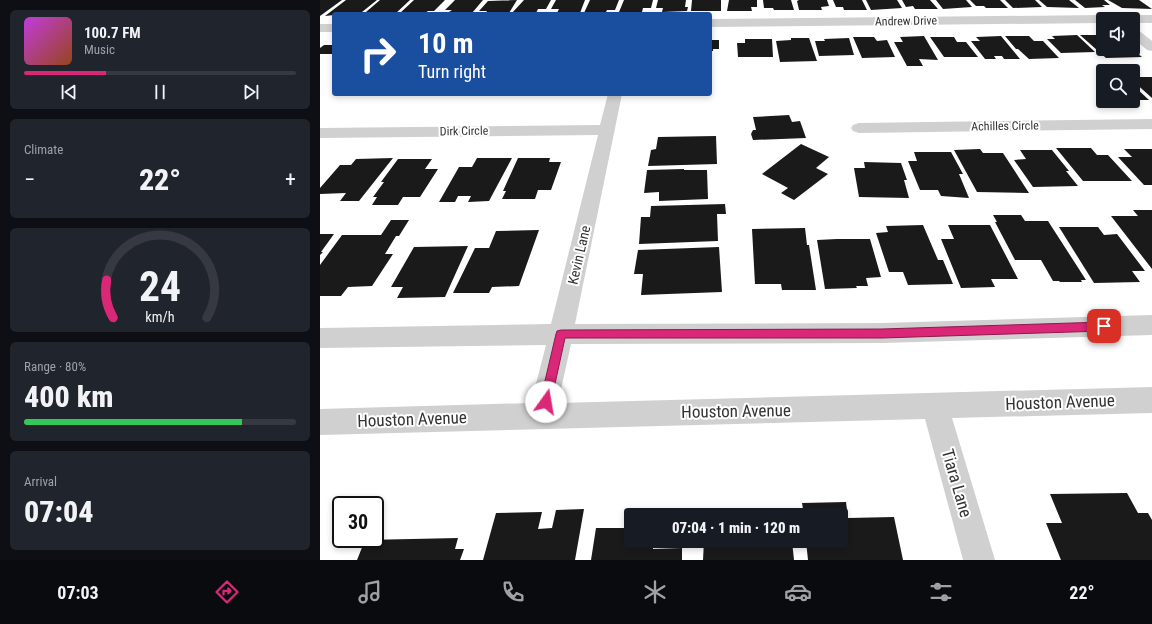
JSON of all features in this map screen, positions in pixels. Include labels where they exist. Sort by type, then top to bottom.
[{"type":"street","name":"Andrew Drive","points":[[712,23],[1096,19]]},
{"type":"street","points":[[1140,19],[1152,19]]},
{"type":"street","points":[[320,28],[332,28]]},
{"type":"street","points":[[1140,38],[1152,47]]},
{"type":"street","name":"Kevin Lane","points":[[542,416],[615,96]]},
{"type":"street","name":"Achilles Circle","points":[[859,128],[1152,124]]},
{"type":"street","name":"Dirk Circle","points":[[320,133],[607,130]]},
{"type":"street","points":[[320,338],[561,334],[882,334],[1152,325]]},
{"type":"street","name":"Houston Avenue","points":[[320,422],[1152,400]]},
{"type":"street","name":"Tiara Lane","points":[[935,406],[979,560]]},
{"type":"building","points":[[320,0],[342,0],[320,16]]},
{"type":"building","points":[[346,0],[377,0],[362,12],[332,12],[332,15],[325,16]]},
{"type":"building","points":[[380,0],[410,0],[397,12],[366,12]]},
{"type":"building","points":[[414,0],[445,0],[434,11],[401,12]]},
{"type":"building","points":[[455,0],[483,0],[473,12],[449,12],[452,10],[445,10]]},
{"type":"building","points":[[517,0],[510,12],[479,11],[488,1]]},
{"type":"building","points":[[524,0],[551,0],[546,9],[538,9],[536,12],[513,12]]},
{"type":"building","points":[[556,0],[585,0],[580,12],[558,12],[559,9],[551,9]]},
{"type":"building","points":[[590,0],[619,0],[615,10],[607,10],[606,12],[584,12]]},
{"type":"building","points":[[624,0],[653,0],[651,8],[643,8],[642,12],[619,12]]},
{"type":"building","points":[[658,0],[686,0],[685,7],[688,7],[687,11],[662,12],[663,8],[656,8]]},
{"type":"building","points":[[692,0],[721,0],[721,11],[691,11]]},
{"type":"building","points":[[729,0],[757,0],[757,7],[751,7],[752,11],[727,11]]},
{"type":"building","points":[[763,0],[791,0],[794,10],[774,10],[773,8],[764,8]]},
{"type":"building","points":[[827,0],[829,6],[821,7],[822,10],[799,10],[797,1]]},
{"type":"building","points":[[833,0],[862,0],[867,10],[844,10],[843,7],[836,7]]},
{"type":"building","points":[[866,0],[897,0],[902,8],[871,10]]},
{"type":"building","points":[[902,0],[930,0],[938,9],[915,9],[913,6],[906,7]]},
{"type":"building","points":[[936,0],[966,0],[972,7],[943,9]]},
{"type":"building","points":[[970,0],[1000,0],[1008,8],[986,8],[984,6],[976,6]]},
{"type":"building","points":[[1005,0],[1035,0],[1042,7],[1013,8]]},
{"type":"building","points":[[1039,0],[1069,0],[1079,8],[1047,7]]},
{"type":"building","points":[[1075,0],[1104,0],[1110,5],[1102,5],[1105,7],[1085,8]]},
{"type":"building","points":[[1108,0],[1139,0],[1152,9],[1122,8]]},
{"type":"building","points":[[1077,35],[1095,52],[1061,53],[1047,39],[1055,39],[1052,36]]},
{"type":"building","points":[[1080,35],[1096,35],[1096,49]]},
{"type":"building","points":[[924,36],[938,60],[919,59],[923,66],[907,66],[894,42],[903,42],[900,37]]},
{"type":"building","points":[[1001,36],[1020,59],[1004,59],[1002,56],[994,56],[996,59],[985,59],[971,41],[980,41],[976,37]]},
{"type":"building","points":[[1005,36],[1029,36],[1034,41],[1043,41],[1059,58],[1029,59],[1018,49],[1016,49]]},
{"type":"building","points":[[853,37],[874,37],[877,41],[887,40],[895,57],[862,58]]},
{"type":"building","points":[[930,37],[954,37],[957,42],[966,42],[978,57],[944,57]]},
{"type":"building","points":[[791,38],[809,38],[817,61],[780,62],[776,41],[791,40]]},
{"type":"building","points":[[849,38],[854,55],[819,56],[815,41],[825,41],[824,39]]},
{"type":"building","points":[[745,39],[772,39],[773,57],[738,57],[737,43],[745,43]]},
{"type":"building","points":[[712,40],[719,40],[719,49],[713,49],[713,51]]},
{"type":"building","points":[[324,45],[332,45],[332,54],[320,54],[320,48]]},
{"type":"building","points":[[1140,55],[1142,57],[1106,58],[1104,56]]},
{"type":"building","points":[[1140,77],[1152,77],[1152,98],[1140,87]]},
{"type":"building","points":[[1140,92],[1149,100],[1140,100]]},
{"type":"building","points":[[789,115],[792,122],[800,121],[806,138],[753,140],[751,134],[753,130],[756,130],[753,117]]},
{"type":"building","points":[[716,136],[717,164],[648,166],[651,150],[656,149],[658,137]]},
{"type":"building","points":[[801,144],[829,157],[816,168],[828,174],[794,200],[781,193],[788,188],[762,174]]},
{"type":"building","points":[[1056,148],[1091,148],[1097,155],[1108,155],[1132,181],[1083,181]]},
{"type":"building","points":[[980,149],[983,153],[1003,153],[1029,193],[977,192],[954,150]]},
{"type":"building","points":[[1124,149],[1152,149],[1152,185],[1144,185],[1118,157],[1132,157]]},
{"type":"building","points":[[1020,150],[1052,150],[1069,171],[1066,171],[1078,186],[1033,187],[1014,160],[1026,159]]},
{"type":"building","points":[[914,152],[951,152],[963,174],[959,174],[969,198],[941,196],[938,190],[920,190],[908,161],[917,161]]},
{"type":"building","points":[[393,158],[359,201],[340,201],[346,193],[320,194],[320,188],[340,165],[351,165],[356,159]]},
{"type":"building","points":[[477,158],[512,158],[489,201],[468,202],[471,196],[458,196],[455,202],[439,202],[459,167],[472,167]]},
{"type":"building","points":[[518,158],[550,158],[549,162],[561,162],[551,190],[538,190],[535,199],[502,199],[506,191],[503,191]]},
{"type":"building","points":[[398,159],[432,159],[425,169],[438,169],[420,197],[403,197],[398,205],[372,205],[377,197],[373,197],[384,182],[381,182]]},
{"type":"building","points":[[864,162],[901,163],[907,180],[904,180],[909,198],[859,197],[854,168],[865,168]]},
{"type":"building","points":[[647,170],[707,170],[708,199],[659,201],[659,192],[644,193]]},
{"type":"building","points":[[725,204],[726,214],[717,214],[718,241],[639,244],[641,217],[650,217],[651,206]]},
{"type":"building","points":[[1133,210],[1152,210],[1152,269],[1111,216],[1138,216]]},
{"type":"building","points":[[993,215],[1021,215],[1025,221],[1048,221],[1086,280],[1081,280],[1082,282],[1053,281],[1041,260],[1015,260],[995,222],[997,222]]},
{"type":"building","points":[[391,220],[409,220],[399,236],[396,236],[385,254],[393,254],[372,286],[348,287],[341,296],[320,296],[320,265],[342,235],[381,235]]},
{"type":"building","points":[[923,225],[938,260],[943,260],[953,284],[908,285],[903,272],[889,272],[876,233],[888,232],[886,226]]},
{"type":"building","points":[[948,225],[990,225],[1018,279],[991,279],[995,287],[961,288],[941,239],[954,239]]},
{"type":"building","points":[[1059,227],[1098,227],[1104,235],[1117,234],[1145,271],[1132,271],[1140,282],[1094,283]]},
{"type":"building","points":[[805,228],[816,290],[782,290],[781,284],[755,284],[752,229]]},
{"type":"building","points":[[539,230],[519,286],[492,287],[489,293],[453,293],[475,248],[489,248],[496,231]]},
{"type":"building","points":[[320,234],[334,234],[320,255]]},
{"type":"building","points":[[870,239],[881,277],[866,278],[868,286],[856,286],[857,288],[825,289],[817,240]]},
{"type":"building","points":[[468,246],[445,297],[397,298],[403,287],[391,287],[414,247]]},
{"type":"building","points":[[719,247],[722,292],[641,295],[643,274],[634,274],[638,250]]},
{"type":"building","points":[[1127,493],[1138,513],[1148,513],[1152,520],[1152,560],[1061,560],[1046,523],[1062,523],[1050,494]]},
{"type":"building","points":[[846,502],[847,508],[803,508],[802,503]]},
{"type":"building","points":[[584,509],[575,560],[483,560],[496,513],[542,512],[538,529],[552,528],[556,510]]},
{"type":"building","points":[[894,517],[903,560],[808,560],[807,548],[848,548],[848,518]]},
{"type":"building","points":[[596,528],[624,528],[624,548],[682,548],[682,560],[591,560]]},
{"type":"building","points":[[458,538],[455,549],[464,549],[460,560],[357,560],[362,548],[384,548],[384,540]]},
{"type":"building","points":[[704,548],[793,548],[794,560],[703,560]]},
{"type":"route","points":[[546,402],[561,334],[882,334],[1104,326]]}]
